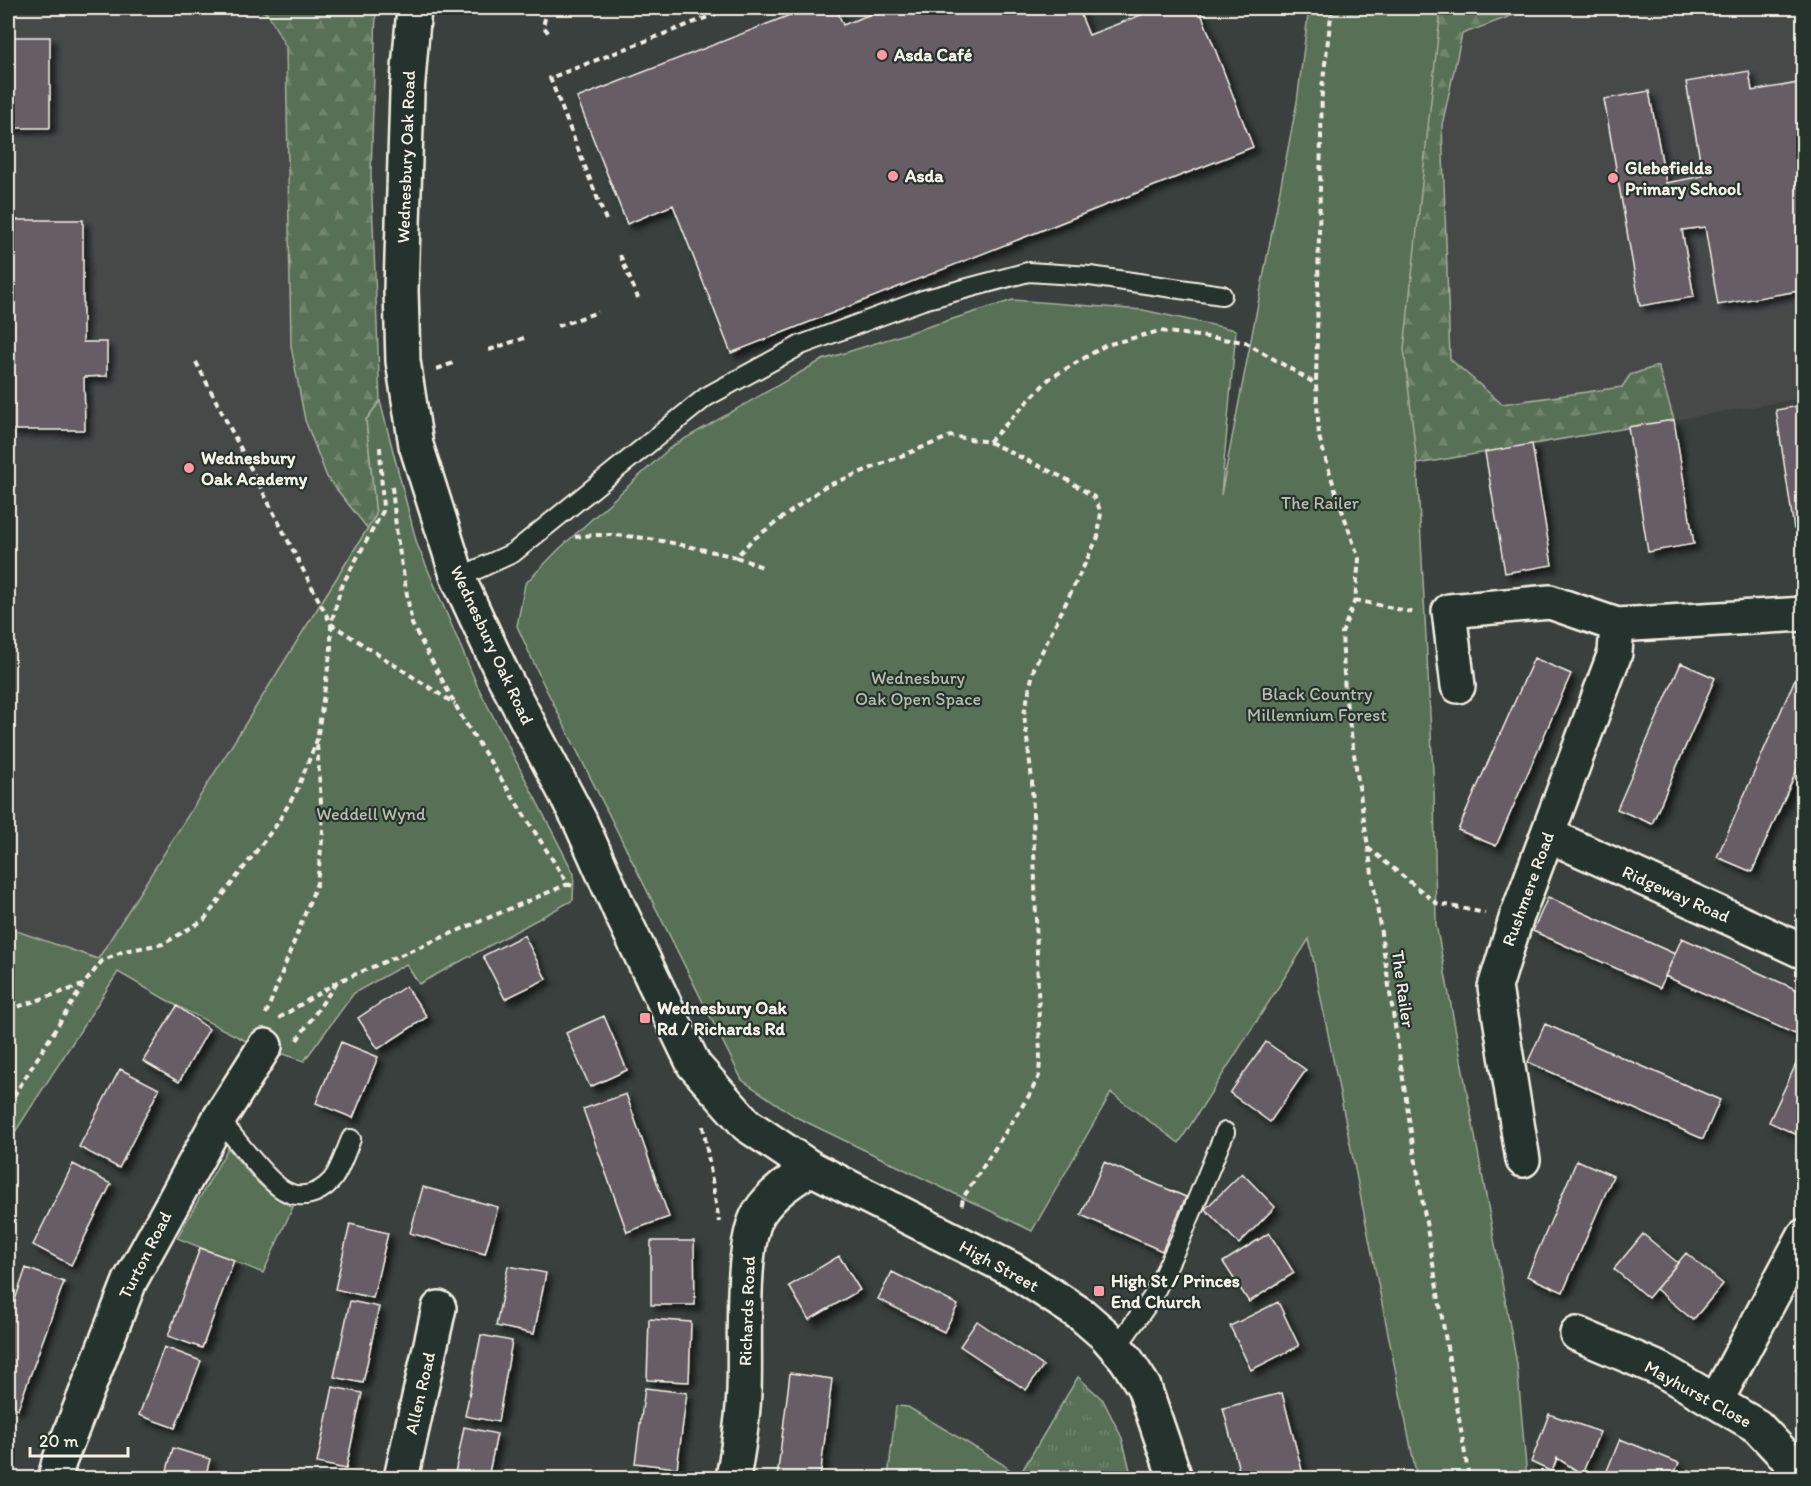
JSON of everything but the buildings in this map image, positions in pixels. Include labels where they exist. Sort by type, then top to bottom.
[{"type":"street","name":"Wednesbury Oak Road","points":[[414,8],[407,93],[401,279],[403,361],[416,445],[458,578],[502,675],[580,821],[694,1065],[747,1125]]},
{"type":"street","points":[[1458,686],[1449,611],[1550,602],[1617,625],[1803,615]]},
{"type":"street","name":"Rushmere Road","points":[[1523,1160],[1496,987],[1515,919],[1615,653],[1617,625]]},
{"type":"street","name":"Ridgeway Road","points":[[1548,836],[1803,952]]},
{"type":"street","name":"Turton Road","points":[[55,1479],[59,1462],[130,1281],[263,1038]]},
{"type":"street","name":"High Street","points":[[747,1125],[811,1168],[1013,1270],[1082,1315],[1116,1347],[1144,1387],[1175,1479]]},
{"type":"street","name":"Richards Road","points":[[733,1479],[744,1394],[749,1246],[758,1214],[781,1187],[811,1168]]},
{"type":"street","points":[[1716,1401],[1803,1236]]},
{"type":"street","name":"Allen Road","points":[[401,1479],[439,1308]]},
{"type":"street","name":"Mayhurst Close","points":[[1577,1334],[1662,1370],[1756,1426],[1803,1476]]},
{"type":"lane","points":[[458,578],[513,553],[706,397],[801,345],[923,300],[1028,272],[1090,276],[1222,295]]},
{"type":"lane","points":[[219,1119],[270,1179],[285,1191],[304,1196],[318,1191],[333,1180],[351,1139]]},
{"type":"lane","points":[[1116,1347],[1152,1298],[1181,1238],[1225,1132]]},
{"type":"path","points":[[548,8],[543,26],[551,36]]},
{"type":"path","points":[[606,220],[550,78],[731,8]]},
{"type":"path","name":"The Railer","points":[[1332,8],[1322,88],[1316,384],[1320,437],[1336,493],[1359,558],[1356,600],[1342,633],[1346,694],[1412,1139],[1469,1479]]},
{"type":"path","points":[[620,255],[638,298]]},
{"type":"path","points":[[558,326],[598,312]]},
{"type":"path","points":[[989,442],[1049,379],[1106,345],[1160,331],[1245,342],[1316,384]]},
{"type":"path","points":[[489,350],[524,338]]},
{"type":"path","points":[[196,362],[331,624],[456,705]]},
{"type":"path","points":[[430,371],[456,362]]},
{"type":"path","points":[[736,557],[751,541],[824,487],[951,436],[989,442],[1066,479],[1094,497],[1101,512],[1098,537],[1034,668],[1024,714],[1032,780],[1041,1058],[1039,1076],[1030,1094],[963,1198],[955,1242]]},
{"type":"path","points":[[263,1038],[317,883],[323,832],[317,740],[331,648],[331,624],[341,587],[383,511],[380,444]]},
{"type":"path","points":[[392,478],[397,537],[412,624],[456,705],[568,884],[621,913]]},
{"type":"path","points":[[524,544],[596,534],[668,542],[736,557],[765,568]]},
{"type":"path","points":[[1356,600],[1423,615],[1449,611]]},
{"type":"path","points":[[8,1105],[83,986],[102,961],[124,951],[163,944],[204,920],[277,824],[297,790],[317,740]]},
{"type":"path","points":[[1368,848],[1436,903],[1515,919]]},
{"type":"path","points":[[263,1038],[337,982],[568,884]]},
{"type":"path","points":[[263,1038],[285,1057],[337,982]]},
{"type":"path","points":[[8,1010],[83,986]]},
{"type":"path","points":[[702,1122],[720,1225]]},
{"type":"shaded area","name":"Wednesbury Oak Academy","points":[[8,8],[376,8],[371,174],[380,401],[366,420],[376,515],[97,959],[8,928]]},
{"type":"shaded area","name":"Glebefields Primary School","points":[[1441,8],[1803,8],[1803,398],[1417,464]]},
{"type":"green space","points":[[256,8],[376,8],[371,174],[380,401],[366,420],[376,515],[368,529],[327,477],[305,420],[291,346],[286,47],[268,14]]},
{"type":"green space","name":"Wednesbury Oak Open Space","points":[[1309,8],[1441,8],[1404,349],[1417,464],[1434,791],[1436,924],[1517,1364],[1527,1478],[1417,1478],[1309,939],[1179,1143],[1111,1093],[1032,1231],[796,1117],[742,1080],[543,683],[517,626],[525,584],[558,550],[672,446],[822,360],[1013,300],[1143,310],[1236,330],[1221,495],[1297,102]]},
{"type":"green space","points":[[1408,8],[1521,8],[1519,13],[1462,34],[1442,125],[1450,359],[1502,404],[1622,387],[1630,375],[1658,366],[1674,420],[1417,464],[1421,558],[1373,312]]},
{"type":"green space","name":"Weddell Wynd","points":[[380,401],[417,544],[477,685],[574,874],[573,900],[419,984],[406,964],[354,993],[304,1061],[248,1042],[177,1006],[118,972],[8,1143],[8,928],[98,959],[376,515],[366,420]]},
{"type":"green space","points":[[228,1148],[265,1189],[293,1207],[263,1273],[177,1238]]},
{"type":"green space","points":[[1078,1377],[1103,1400],[1122,1438],[1132,1478],[1021,1478],[1019,1476]]},
{"type":"green space","points":[[896,1406],[908,1407],[1001,1463],[1021,1478],[888,1478]]},
{"type":"place","name":"Asda Café","points":[[882,55]]},
{"type":"place","name":"Asda","points":[[893,176]]},
{"type":"place","name":"Glebefields Primary School","points":[[1613,178]]},
{"type":"place","name":"Wednesbury Oak Academy","points":[[189,468]]},
{"type":"place","name":"Wednesbury Oak Rd / Richards Rd","points":[[645,1018]]},
{"type":"place","name":"High St / Princes End Church","points":[[1099,1291]]},
{"type":"park label","name":"Black Country Millennium Forest","points":[[1317,704]]}]
